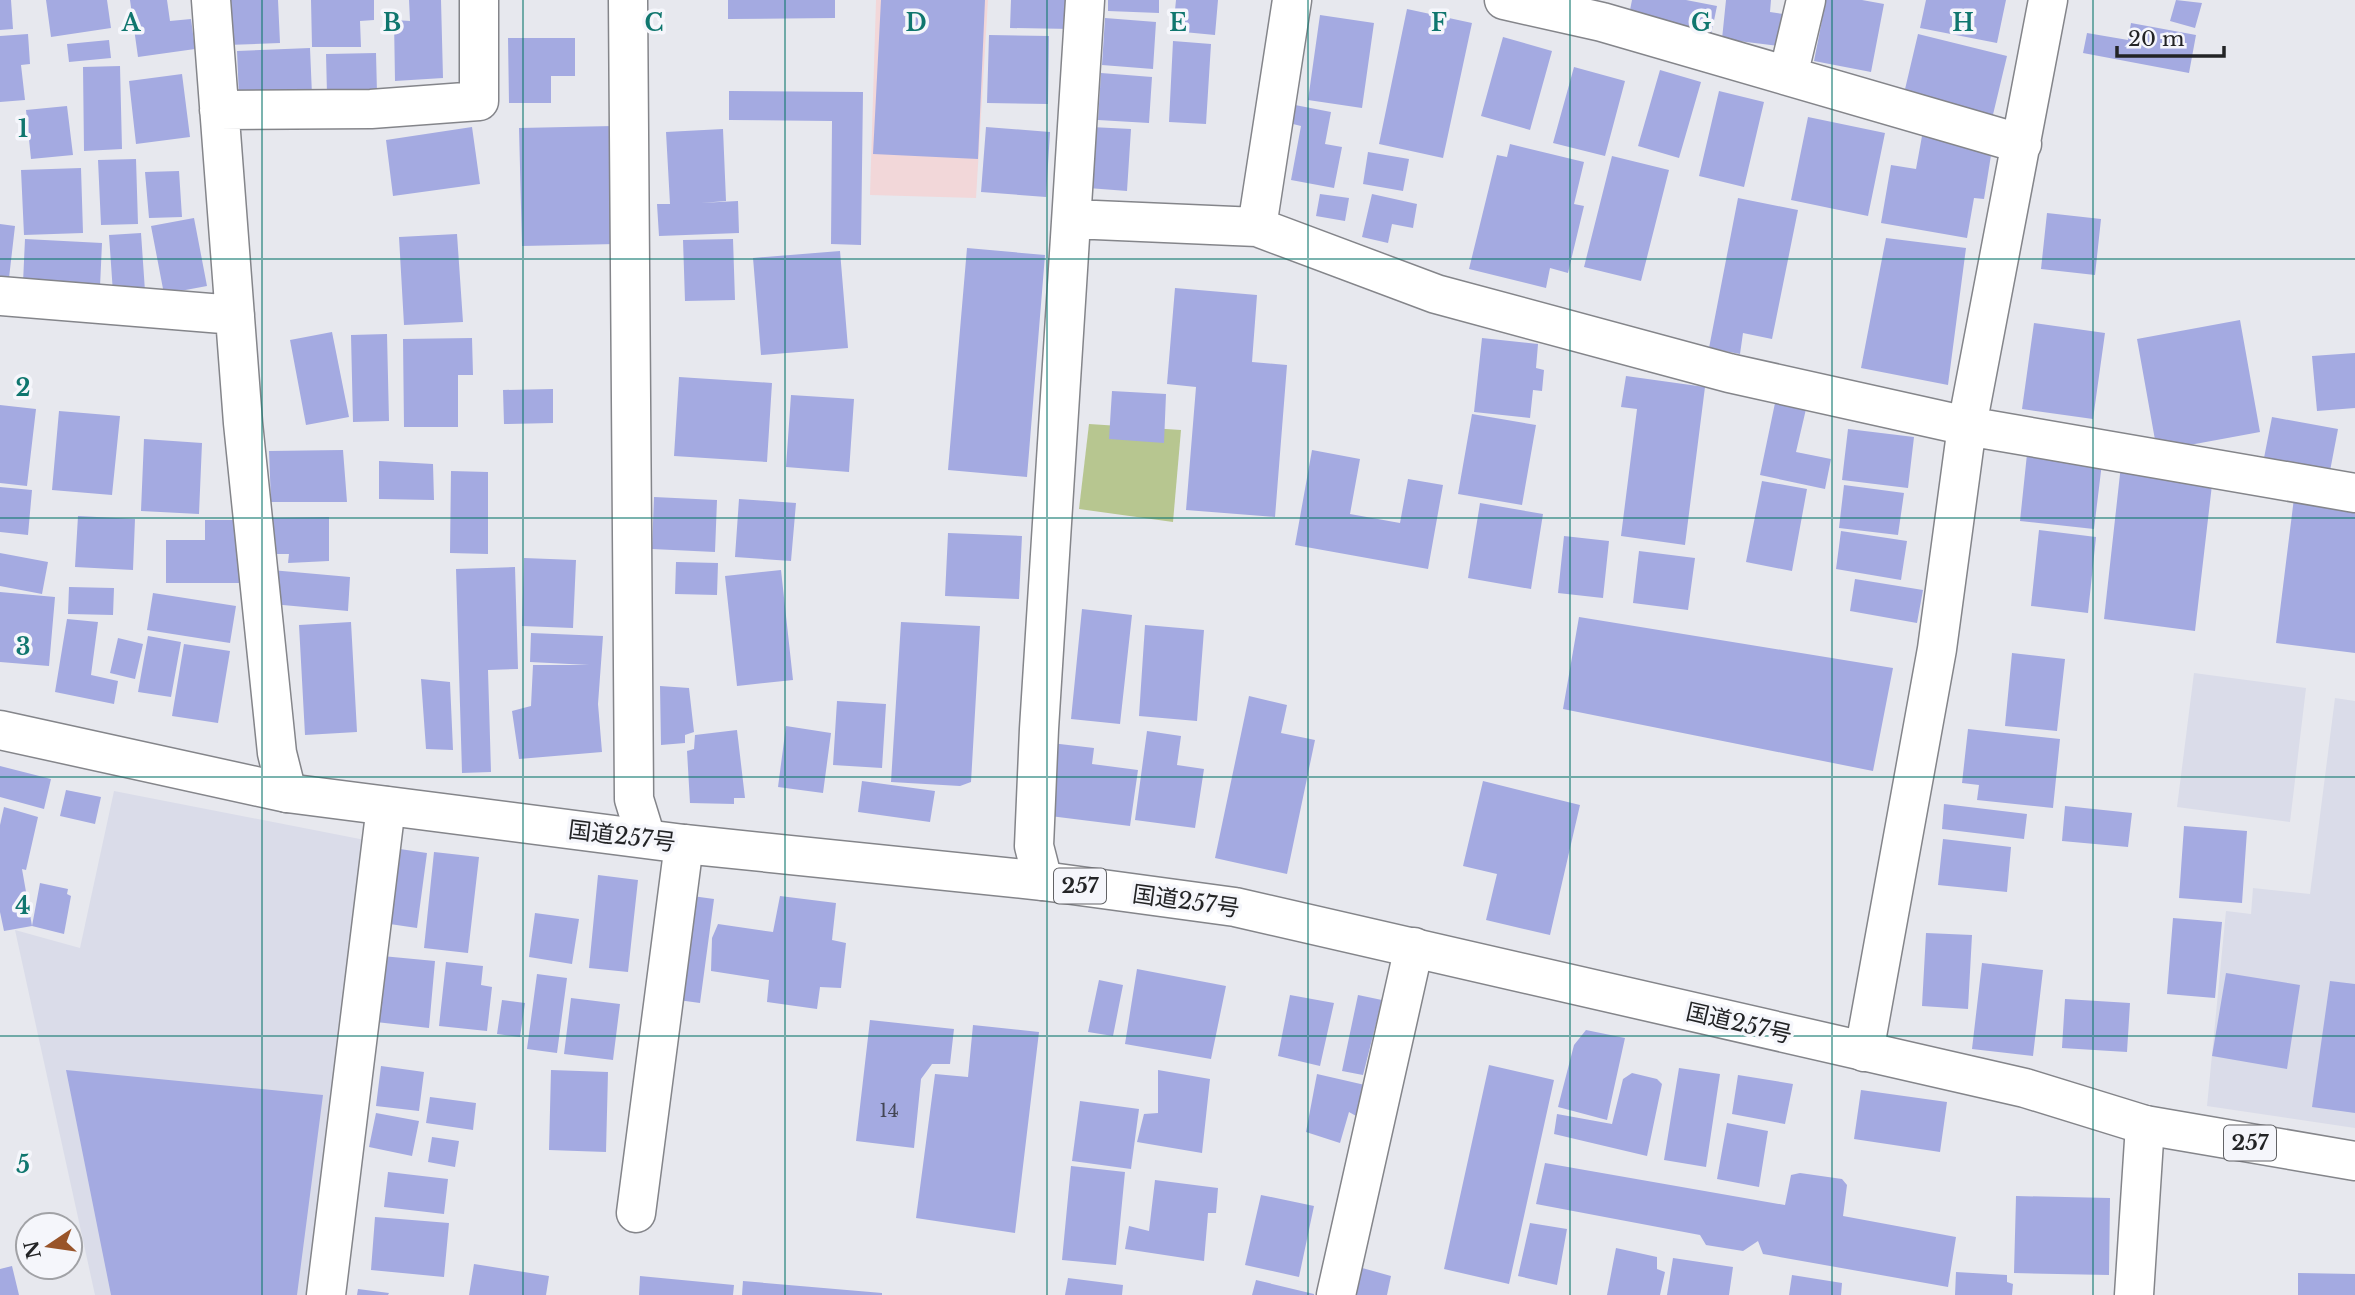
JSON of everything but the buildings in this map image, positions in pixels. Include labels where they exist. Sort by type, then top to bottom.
[{"type":"main road","points":[[211,0],[243,423],[277,753],[287,793]]},
{"type":"main road","points":[[219,110],[372,109],[479,101],[479,0]]},
{"type":"main road","points":[[628,0],[634,799],[646,838]]},
{"type":"main road","points":[[1043,881],[1034,846],[1039,729],[1085,0]]},
{"type":"main road","points":[[1257,227],[1292,0]]},
{"type":"main road","points":[[1504,0],[1604,11],[1788,75],[2022,144]]},
{"type":"main road","points":[[1788,75],[1806,0]]},
{"type":"main road","points":[[1864,1052],[1937,649],[1967,426],[2048,0]]},
{"type":"main road","points":[[1072,219],[1257,227],[1436,294],[1729,373],[1967,426],[2355,492]]},
{"type":"main road","points":[[0,296],[235,315]]},
{"type":"main road","name":"国道257号","points":[[0,730],[287,793],[684,844],[1043,881],[1236,907],[2025,1088],[2145,1125],[2355,1161]]},
{"type":"main road","points":[[326,1295],[386,806]]},
{"type":"main road","points":[[636,1213],[684,844]]},
{"type":"main road","points":[[1336,1295],[1414,947]]},
{"type":"main road","points":[[2134,1295],[2145,1125]]},
{"type":"shaded area","points":[[876,0],[988,0],[976,198],[870,195]]},
{"type":"shaded area","points":[[2194,673],[2306,688],[2290,822],[2177,807]]},
{"type":"shaded area","points":[[2335,698],[2355,701],[2355,1128],[2207,1106],[2226,911],[2251,914],[2253,888],[2310,894]]},
{"type":"shaded area","points":[[114,791],[365,840],[317,1295],[95,1295],[84,1245],[84,1211],[77,1211],[15,930],[80,948]]},
{"type":"green space","points":[[1089,424],[1181,430],[1173,522],[1079,509]]}]
